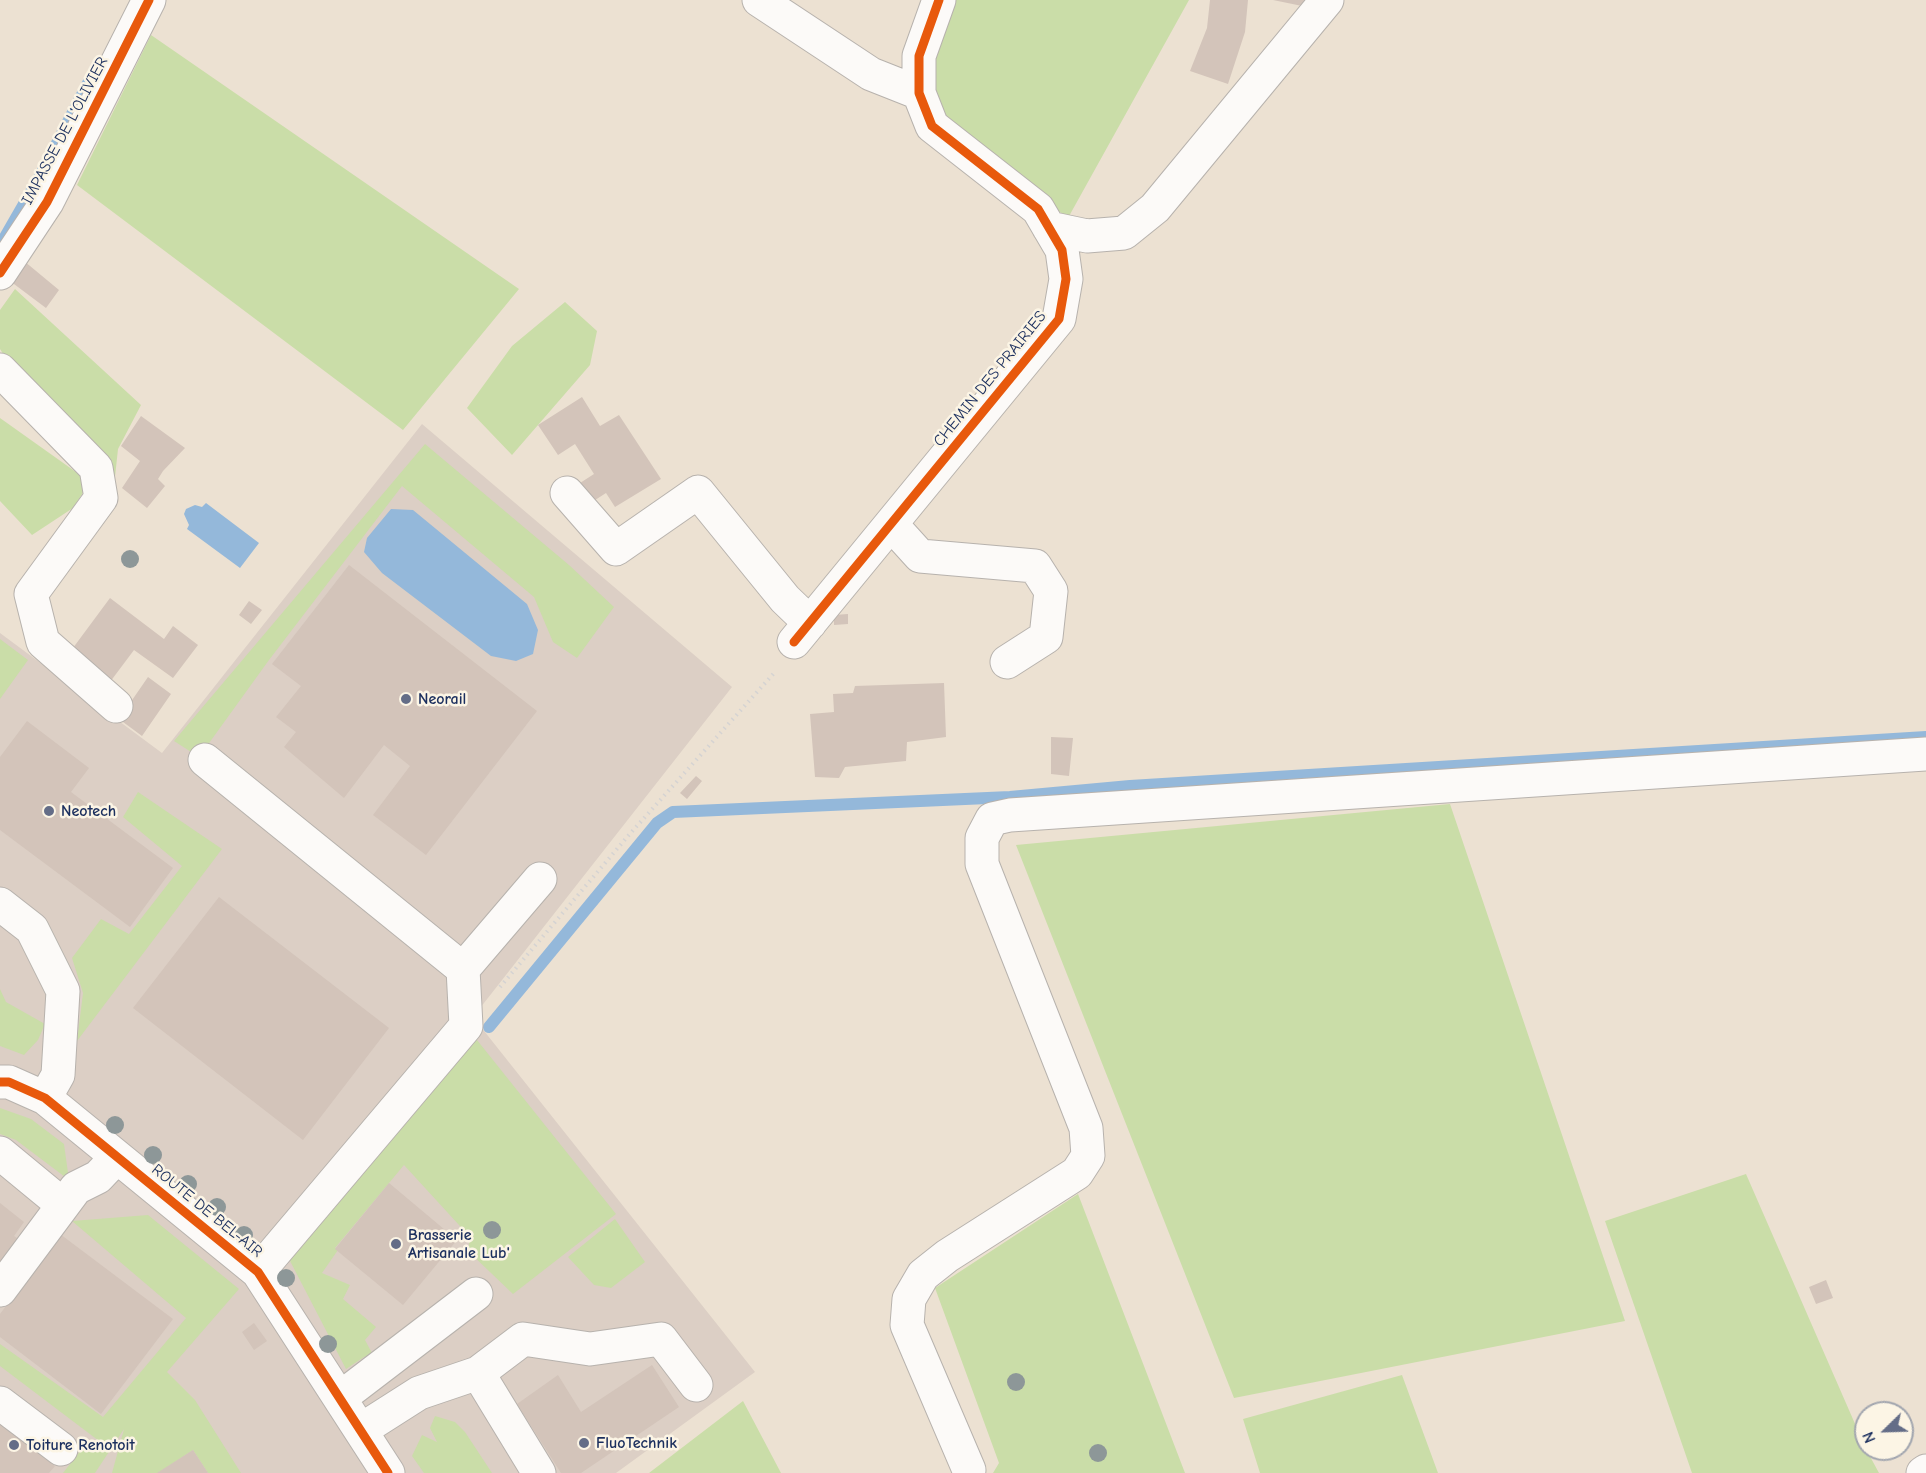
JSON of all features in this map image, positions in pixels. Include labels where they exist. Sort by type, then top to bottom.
[{"type":"street","name":"IMPASSE DE L'OLIVIER","points":[[0,273],[47,202],[149,0]]},
{"type":"street","points":[[759,0],[871,74],[919,93]]},
{"type":"street","name":"CHEMIN DES PRAIRIES","points":[[802,632],[1059,319],[1066,279],[1062,250],[1038,209],[932,126],[919,93],[919,56],[939,0]]},
{"type":"street","points":[[1048,228],[1087,236],[1124,233],[1155,208],[1327,0]]},
{"type":"street","points":[[0,370],[96,468],[101,498],[31,594],[43,642],[117,706]]},
{"type":"street","points":[[567,493],[616,549],[698,492],[785,599],[802,632]]},
{"type":"street","points":[[891,524],[920,556],[1035,566],[1052,591],[1046,637],[1007,662]]},
{"type":"street","points":[[969,1470],[907,1325],[909,1299],[923,1275],[947,1256],[1077,1173],[1088,1156],[1086,1128],[982,864],[982,838],[992,819],[1022,814],[1926,754]]},
{"type":"street","points":[[205,760],[463,969]]},
{"type":"street","points":[[258,1272],[466,1026],[463,969],[540,879]]},
{"type":"street","points":[[0,904],[32,929],[63,991],[57,1075],[45,1098]]},
{"type":"street","name":"ROUTE DE BEL-AIR","points":[[0,1082],[9,1082],[45,1098],[258,1272],[388,1473]]},
{"type":"street","points":[[0,1154],[63,1205]]},
{"type":"street","points":[[0,1290],[76,1188],[98,1177],[117,1157]]},
{"type":"street","points":[[340,1398],[476,1294]]},
{"type":"street","points":[[361,1430],[419,1393],[478,1373],[523,1339],[590,1349],[661,1339],[696,1385]]},
{"type":"street","points":[[478,1373],[539,1473]]},
{"type":"street","points":[[0,1403],[61,1449]]},
{"type":"path","points":[[466,1026],[628,836],[773,675],[802,632]]},
{"type":"shaded area","points":[[422,424],[732,687],[473,1017],[755,1372],[616,1473],[0,1473],[0,633],[162,753]]},
{"type":"green space","points":[[952,0],[1189,0],[1068,218],[953,132],[930,85],[937,40]]},
{"type":"green space","points":[[151,35],[519,289],[403,430],[77,185]]},
{"type":"green space","points":[[15,289],[141,405],[118,449],[115,477],[20,381],[0,349],[0,310]]},
{"type":"green space","points":[[565,302],[597,331],[590,365],[512,455],[467,408],[512,346]]},
{"type":"green space","points":[[0,418],[90,482],[73,508],[32,535],[0,501]]},
{"type":"green space","points":[[425,444],[569,565],[614,607],[577,658],[553,642],[534,597],[402,486],[269,660],[199,757],[174,741]]},
{"type":"green space","points":[[0,639],[28,660],[0,699]]},
{"type":"green space","points":[[138,792],[222,849],[77,1041],[83,993],[72,958],[101,919],[129,934],[182,866],[123,817]]},
{"type":"green space","points":[[1450,804],[1625,1321],[1234,1398],[1016,845]]},
{"type":"green space","points":[[0,989],[6,1002],[45,1024],[38,1040],[24,1055],[0,1046]]},
{"type":"green space","points":[[469,1030],[616,1214],[513,1294],[468,1251],[470,1237],[404,1165],[335,1248],[338,1250],[322,1273],[350,1285],[343,1299],[376,1327],[365,1340],[373,1355],[364,1357],[346,1369],[289,1259]]},
{"type":"green space","points":[[0,1108],[31,1119],[64,1144],[69,1180],[16,1140],[0,1134]]},
{"type":"green space","points":[[1746,1174],[1854,1422],[1854,1461],[1872,1461],[1879,1473],[1692,1473],[1605,1221]]},
{"type":"green space","points":[[1078,1194],[1185,1473],[993,1473],[999,1463],[935,1288]]},
{"type":"green space","points":[[148,1215],[239,1289],[167,1372],[195,1400],[241,1473],[208,1473],[193,1450],[158,1473],[112,1473],[124,1429],[95,1473],[63,1473],[84,1446],[95,1451],[103,1444],[0,1366],[0,1344],[103,1417],[186,1318],[72,1221]]},
{"type":"green space","points":[[615,1219],[645,1262],[611,1288],[594,1285],[568,1257]]},
{"type":"green space","points":[[1402,1375],[1438,1473],[1260,1473],[1243,1419]]},
{"type":"green space","points":[[743,1401],[781,1473],[649,1473]]},
{"type":"green space","points":[[435,1416],[455,1422],[465,1432],[492,1473],[424,1473],[412,1456],[422,1435],[437,1442],[430,1428]]},
{"type":"water","points":[[206,503],[259,543],[240,568],[187,529],[189,525],[184,514],[186,509],[195,505],[202,507]]},
{"type":"water","points":[[391,509],[413,510],[527,604],[538,630],[533,654],[516,661],[491,656],[382,573],[364,552],[367,538]]},
{"type":"building","points":[[1210,0],[1248,0],[1245,32],[1228,84],[1190,71],[1207,28]]},
{"type":"building","points":[[1273,0],[1308,0],[1307,7]]},
{"type":"building","points":[[24,261],[59,290],[46,308],[10,281]]},
{"type":"building","points":[[582,397],[600,426],[619,415],[661,479],[615,507],[606,493],[592,502],[580,483],[594,474],[575,444],[558,455],[538,425]]},
{"type":"building","points":[[141,416],[185,448],[163,471],[158,479],[165,486],[147,508],[122,488],[140,461],[121,446]]},
{"type":"building","name":"Neorail","points":[[349,565],[537,711],[426,855],[373,815],[410,766],[384,745],[344,798],[284,747],[296,732],[276,717],[301,686],[272,664]]},
{"type":"building","points":[[110,598],[164,639],[173,626],[198,645],[173,678],[134,650],[110,682],[70,652]]},
{"type":"building","points":[[249,601],[262,610],[251,624],[239,615]]},
{"type":"building","points":[[848,614],[848,624],[834,625],[834,615]]},
{"type":"building","points":[[148,677],[171,694],[142,736],[119,719]]},
{"type":"building","points":[[944,683],[946,737],[907,742],[906,761],[845,767],[839,778],[815,777],[810,714],[834,712],[833,694],[853,693],[855,686]]},
{"type":"building","name":"Neotech","points":[[27,721],[89,768],[71,792],[173,868],[130,927],[0,830],[0,757]]},
{"type":"building","points":[[1051,737],[1073,738],[1069,776],[1051,774]]},
{"type":"building","points":[[696,776],[702,781],[687,799],[680,793]]},
{"type":"building","points":[[219,897],[389,1028],[303,1140],[133,1008]]},
{"type":"building","name":"Brasserie Artisanale Lub'","points":[[389,1183],[457,1240],[403,1305],[335,1249]]},
{"type":"building","points":[[0,1203],[24,1222],[14,1236],[24,1243],[0,1275]]},
{"type":"building","points":[[60,1234],[173,1319],[101,1414],[0,1337],[0,1314]]},
{"type":"building","points":[[1826,1280],[1833,1298],[1816,1304],[1809,1287]]},
{"type":"building","points":[[254,1323],[267,1341],[254,1350],[242,1332]]},
{"type":"building","name":"FluoTechnik","points":[[652,1365],[679,1407],[581,1473],[561,1473],[517,1404],[558,1375],[581,1412]]},
{"type":"building","name":"Toiture Renotoit","points":[[0,1423],[55,1466],[49,1473],[0,1473]]},
{"type":"building","points":[[193,1450],[208,1473],[157,1473]]},
{"type":"waterway","points":[[1,244],[39,178],[98,64]]},
{"type":"waterway","points":[[489,1027],[657,823],[673,812],[1010,797],[1130,786],[1926,737]]},
{"type":"cycle path","points":[[0,273],[47,202],[149,0]]},
{"type":"cycle path","points":[[794,642],[1059,319],[1066,279],[1062,250],[1038,209],[932,126],[919,93],[919,56],[939,0]]},
{"type":"cycle path","points":[[0,1082],[9,1082],[45,1098],[258,1272],[388,1473]]},
{"type":"place","name":"Neorail","points":[[406,699]]},
{"type":"place","name":"Neotech","points":[[49,811]]},
{"type":"place","name":"Brasserie Artisanale Lub'","points":[[396,1244]]},
{"type":"place","name":"FluoTechnik","points":[[584,1443]]},
{"type":"place","name":"Toiture Renotoit","points":[[14,1445]]}]
